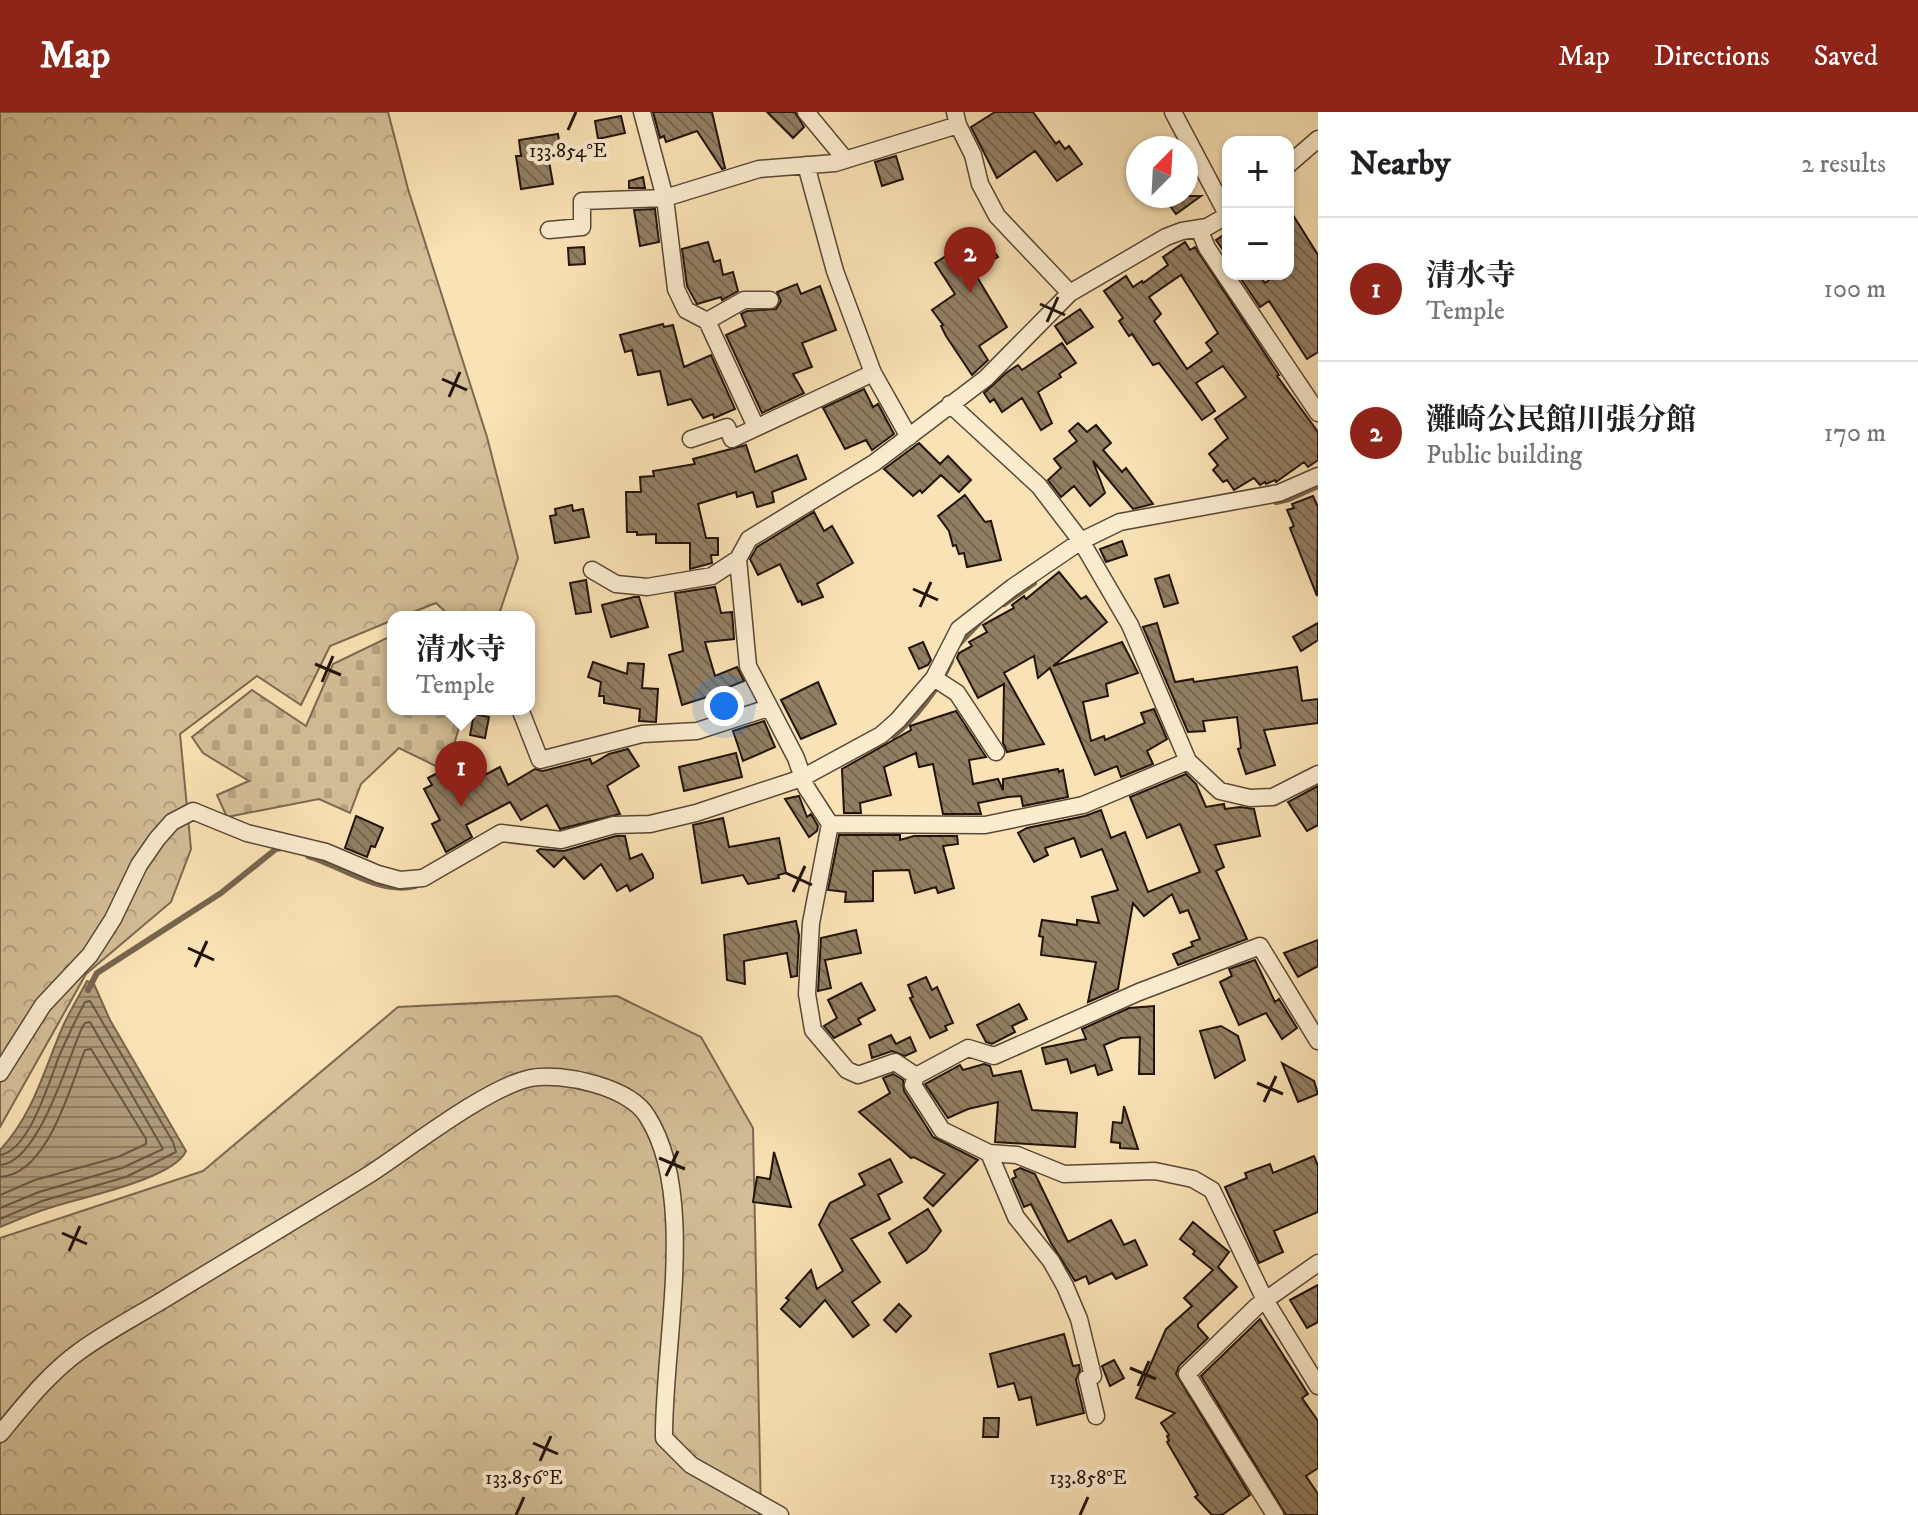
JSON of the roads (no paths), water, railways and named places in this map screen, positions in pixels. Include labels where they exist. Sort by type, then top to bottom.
[{"type":"street","points":[[642,112],[665,198],[676,289],[686,310],[707,321],[756,427]]},
{"type":"street","points":[[806,112],[845,159]]},
{"type":"street","points":[[1173,112],[1224,208]]},
{"type":"street","points":[[549,230],[582,227],[582,201],[665,198],[759,169],[845,159],[956,119],[973,155],[980,184],[997,216],[1070,293]]},
{"type":"street","points":[[1294,160],[1318,139]]},
{"type":"street","points":[[806,165],[835,271],[873,373],[909,437]]},
{"type":"street","points":[[592,570],[616,584],[647,587],[712,576],[738,559],[749,539],[874,463],[986,378],[1070,293],[1166,237],[1207,227],[1222,219]]},
{"type":"street","points":[[1199,229],[1207,248],[1318,413]]},
{"type":"street","points":[[707,321],[744,300],[770,300]]},
{"type":"street","points":[[691,439],[727,427],[732,439],[873,373]]},
{"type":"street","points":[[950,404],[1039,486],[1081,541],[1130,625],[1188,761],[1220,791],[1250,798],[1273,797],[1318,774]]},
{"type":"street","points":[[0,1073],[43,1005],[90,955],[113,919],[139,865],[157,839],[172,822],[193,811],[247,833],[339,856],[387,877],[414,880],[423,878],[501,833],[571,839],[614,825],[650,824],[686,816],[802,778],[881,735],[939,681],[951,640],[968,620],[1081,541],[1120,522],[1279,493],[1318,476]]},
{"type":"street","points":[[738,559],[748,666],[796,758],[802,778],[830,824],[811,923],[807,994],[813,1030],[847,1070],[858,1075],[895,1062],[916,1076]]},
{"type":"street","points":[[939,681],[964,701],[996,752]]},
{"type":"street","points":[[522,715],[540,760],[642,734],[697,731],[768,708]]},
{"type":"street","points":[[830,824],[985,825],[1083,805],[1188,761]]},
{"type":"street","points":[[1318,1041],[1260,946],[1139,992],[994,1056],[968,1048],[916,1076],[913,1085],[942,1130],[989,1153],[1017,1155],[1064,1174],[1155,1171],[1193,1179],[1212,1190],[1265,1300],[1318,1386]]},
{"type":"street","points":[[0,1434],[33,1395],[78,1352],[369,1174],[483,1099],[533,1078],[565,1078],[600,1086],[634,1101],[647,1115],[668,1163],[674,1198],[664,1438],[691,1465],[780,1515]]},
{"type":"street","points":[[989,1153],[1016,1217],[1051,1261],[1079,1319],[1093,1376],[1087,1378],[1096,1416]]},
{"type":"street","points":[[1275,1515],[1187,1374],[1265,1300],[1318,1263]]},
{"type":"water","points":[[87,981],[94,984],[110,1020],[186,1151],[163,1171],[144,1179],[40,1211],[0,1227],[0,1150],[29,1107],[63,1026]]},
{"type":"waterway","points":[[1276,502],[1318,486]]},
{"type":"waterway","points":[[1004,604],[1034,583]]},
{"type":"waterway","points":[[959,644],[979,623]]},
{"type":"waterway","points":[[893,736],[926,702],[951,661]]},
{"type":"waterway","points":[[88,990],[97,973],[221,893],[276,849],[282,848]]},
{"type":"waterway","points":[[308,856],[388,887],[415,886]]},
{"type":"place","name":"灘崎公民館川張分館","points":[[970,293]]},
{"type":"place","name":"清水寺","points":[[461,807]]}]
